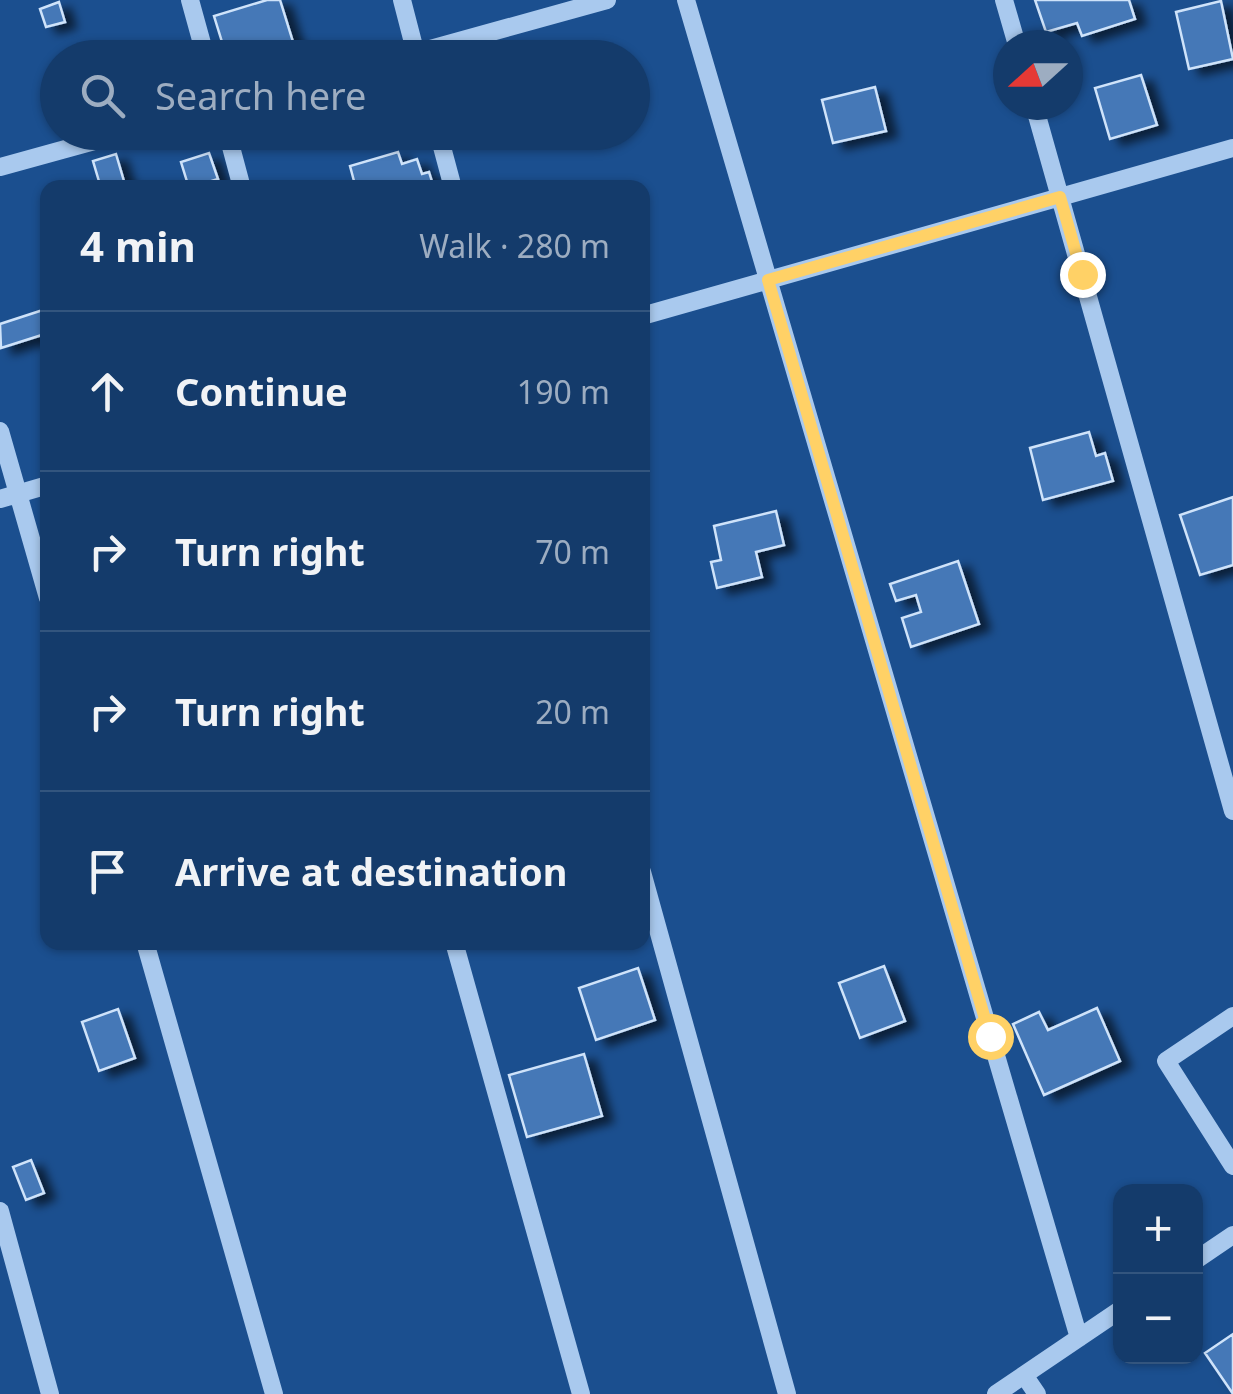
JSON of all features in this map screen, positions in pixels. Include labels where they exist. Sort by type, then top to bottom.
[{"type":"street","points":[[190,0],[201,40]]},
{"type":"street","points":[[402,0],[408,40]]},
{"type":"street","points":[[467,40],[607,0]]},
{"type":"street","points":[[686,0],[1080,1338]]},
{"type":"street","points":[[1004,0],[1013,30]]},
{"type":"street","points":[[1038,120],[1233,811]]},
{"type":"street","points":[[650,314],[1233,148]]},
{"type":"street","points":[[0,167],[62,150]]},
{"type":"street","points":[[232,150],[240,180]]},
{"type":"street","points":[[443,150],[451,180]]},
{"type":"street","points":[[0,431],[9,496],[40,577]]},
{"type":"street","points":[[9,496],[40,487]]},
{"type":"street","points":[[650,901],[787,1394]]},
{"type":"street","points":[[147,950],[274,1394]]},
{"type":"street","points":[[456,950],[581,1394]]},
{"type":"street","points":[[1233,1016],[1166,1061],[1233,1166]]},
{"type":"street","points":[[0,1211],[50,1394]]},
{"type":"street","points":[[1203,1255],[1233,1236]]},
{"type":"street","points":[[996,1394],[1113,1315]]},
{"type":"street","points":[[1024,1375],[1037,1394]]},
{"type":"building","points":[[267,0],[280,0],[292,40],[221,40],[214,16]]},
{"type":"building","points":[[1035,0],[1129,0],[1135,19],[1083,36],[1077,23],[1045,30]]},
{"type":"building","points":[[1221,1],[1233,59],[1189,69],[1176,12]]},
{"type":"building","points":[[59,2],[65,22],[46,27],[40,9]]},
{"type":"building","points":[[1141,75],[1157,125],[1110,139],[1095,88]]},
{"type":"building","points":[[875,87],[886,131],[833,143],[822,100]]},
{"type":"building","points":[[398,152],[402,164],[417,159],[422,174],[429,172],[432,180],[354,180],[350,166]]},
{"type":"building","points":[[209,153],[218,179],[187,180],[181,162]]},
{"type":"building","points":[[116,154],[124,180],[99,180],[93,161]]},
{"type":"building","points":[[40,311],[40,336],[1,348],[0,324]]},
{"type":"building","points":[[1089,432],[1096,456],[1105,453],[1113,481],[1043,500],[1030,448]]},
{"type":"building","points":[[1233,497],[1233,565],[1200,575],[1180,515]]},
{"type":"building","points":[[776,511],[784,545],[756,552],[762,577],[717,588],[711,562],[721,560],[714,526]]},
{"type":"building","points":[[958,561],[979,624],[911,647],[902,618],[921,612],[916,595],[896,601],[890,584]]},
{"type":"building","points":[[884,966],[905,1021],[860,1038],[839,983]]},
{"type":"building","points":[[638,968],[655,1020],[596,1040],[579,988]]},
{"type":"building","points":[[1097,1008],[1120,1061],[1044,1095],[1013,1024],[1039,1012],[1048,1030]]},
{"type":"building","points":[[118,1009],[135,1058],[99,1071],[82,1022]]},
{"type":"building","points":[[584,1054],[602,1116],[527,1137],[509,1075]]},
{"type":"building","points":[[31,1160],[44,1193],[26,1200],[13,1167]]},
{"type":"building","points":[[1233,1334],[1233,1394],[1205,1353]]},
{"type":"route","points":[[990,1036],[768,280],[1060,197],[1082,274]]}]
